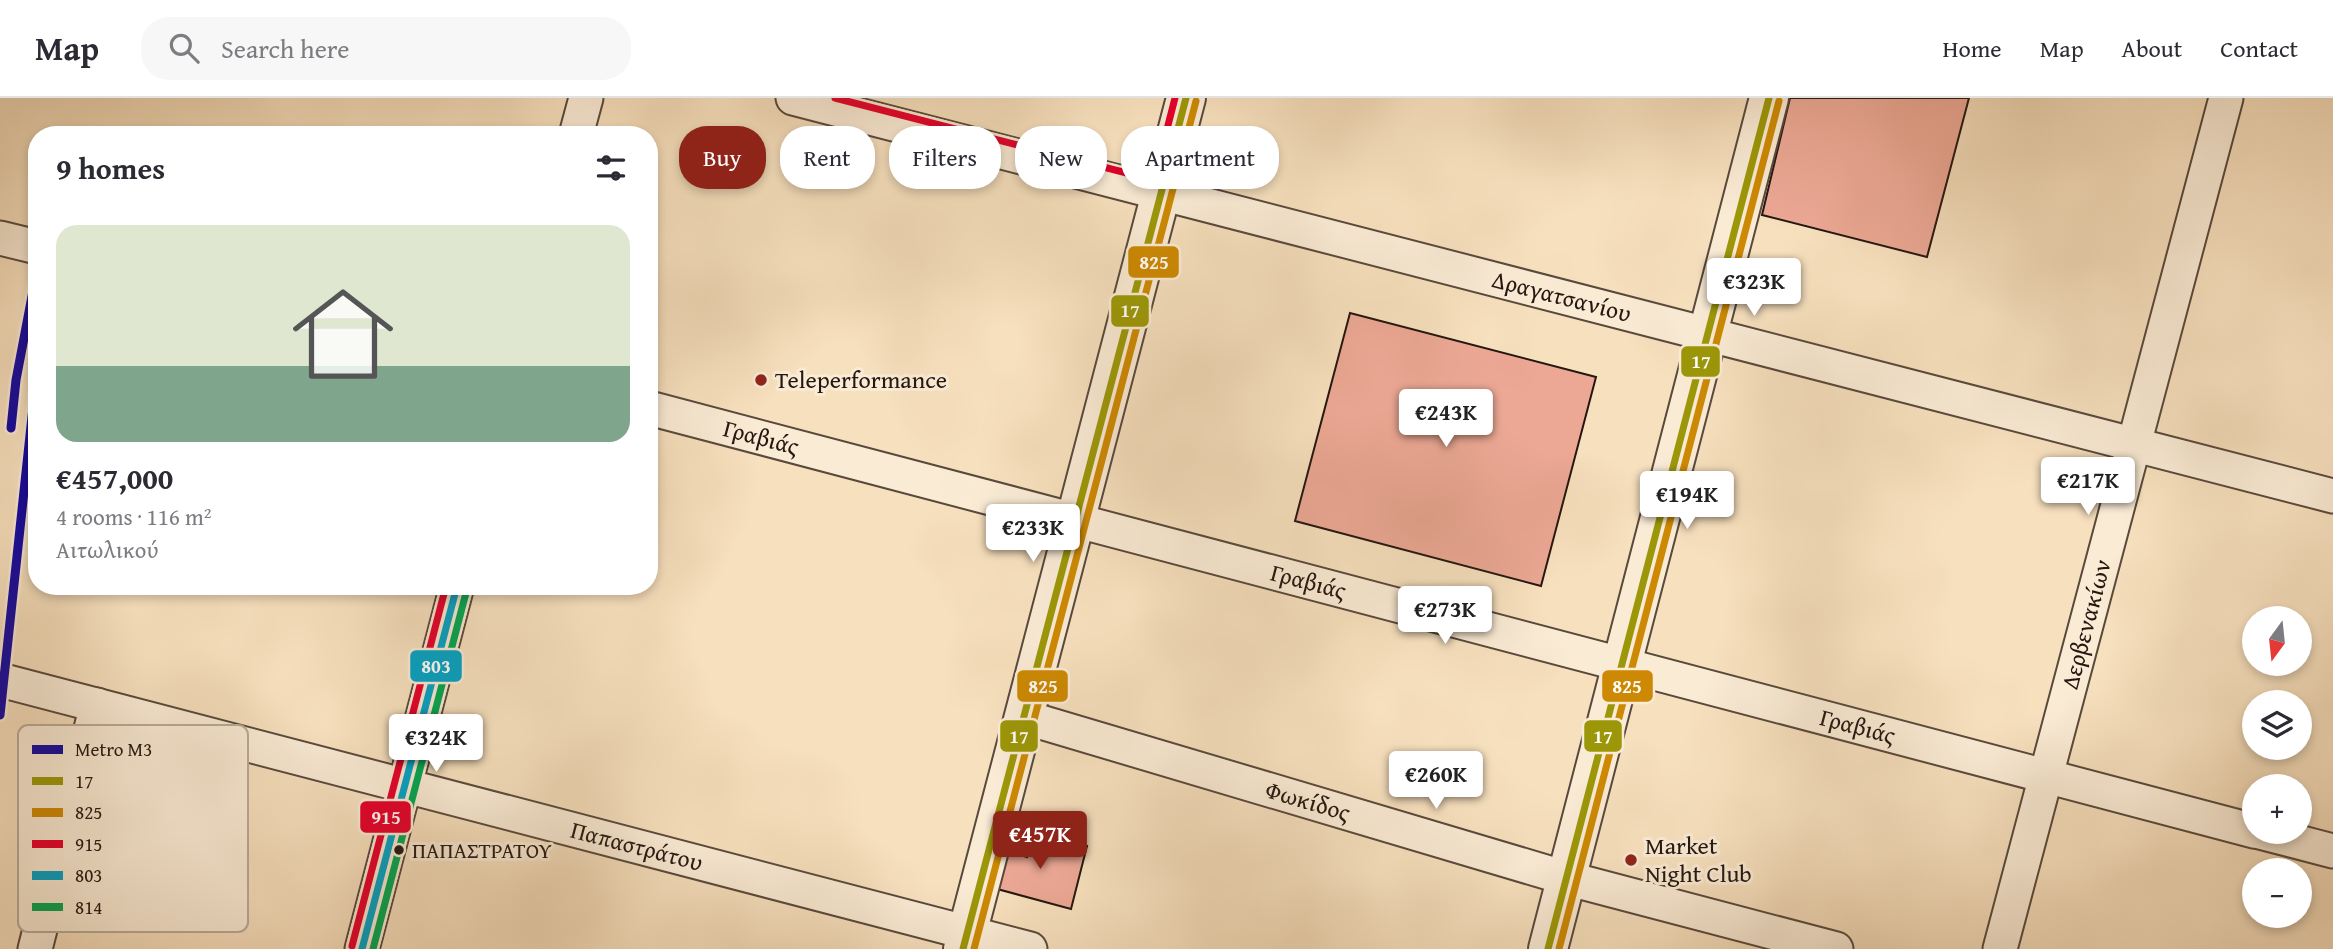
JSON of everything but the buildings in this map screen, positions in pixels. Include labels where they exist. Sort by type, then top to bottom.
[{"type":"street","points":[[578,126],[586,98]]},
{"type":"street","name":"Δραγατσανίου","points":[[793,98],[2333,496]]},
{"type":"street","points":[[965,941],[1186,98]]},
{"type":"street","points":[[1548,949],[1769,98]]},
{"type":"street","name":"Δερβενακίων","points":[[2000,949],[2226,98]]},
{"type":"street","points":[[0,237],[28,245]]},
{"type":"street","name":"Γραβιάς","points":[[658,410],[2242,828]]},
{"type":"street","points":[[362,949],[455,595]]},
{"type":"street","name":"Παπαστράτου","points":[[0,680],[173,725]]},
{"type":"street","points":[[92,725],[97,705]]},
{"type":"street","name":"Φωκίδος","points":[[1024,717],[1566,878],[1836,949]]},
{"type":"street","name":"Παπαστράτου","points":[[248,745],[965,941],[1030,949]]},
{"type":"street","name":"Γραβιάς","points":[[2303,844],[2333,852]]},
{"type":"street","points":[[35,949],[39,932]]},
{"type":"metro line","name":"Μ3","points":[[11,428],[16,380],[28,317]]},
{"type":"metro line","name":"Μ3","points":[[0,715],[28,454]]},
{"type":"transit line","name":"915","points":[[835,98],[1154,180],[1175,98]]},
{"type":"transit line","name":"17","points":[[963,949],[1186,98]]},
{"type":"transit line","name":"17","points":[[1548,949],[1769,98]]},
{"type":"transit line","name":"825","points":[[974,949],[1196,101]]},
{"type":"transit line","name":"825","points":[[1559,949],[1779,101]]},
{"type":"transit line","name":"915","points":[[352,946],[444,595]]},
{"type":"transit line","name":"803","points":[[362,949],[455,595]]},
{"type":"transit line","name":"814","points":[[373,949],[465,595]]},
{"type":"place","name":"Teleperformance","points":[[761,380]]},
{"type":"place","name":"ΠΑΠΑΣΤΡΑΤΟΥ","points":[[399,850]]},
{"type":"place","name":"Market Night Club","points":[[1631,860]]}]
